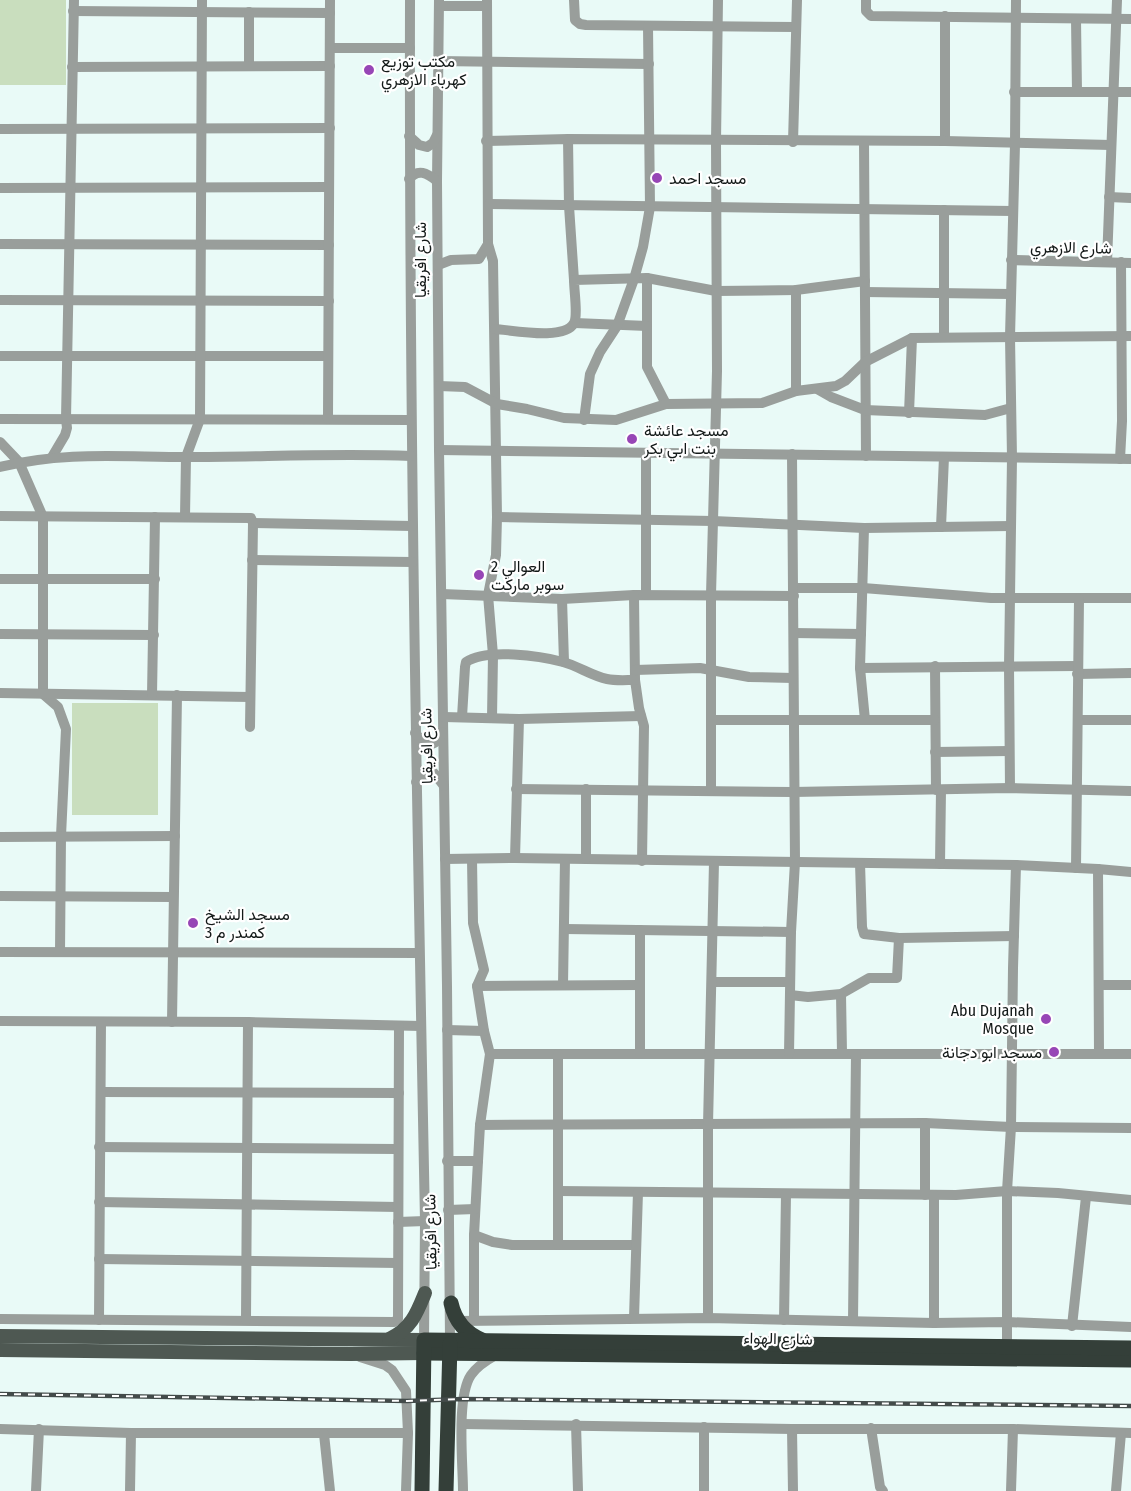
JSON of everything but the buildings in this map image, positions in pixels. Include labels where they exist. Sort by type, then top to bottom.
[{"type":"highway","points":[[451,1303],[458,1321],[474,1337],[484,1341]]},
{"type":"highway","name":"شارع الهواء","points":[[424,1347],[484,1341],[1131,1348]]},
{"type":"highway","name":"شارع الهواء","points":[[450,1346],[499,1353],[1131,1360]]},
{"type":"highway","name":"شارع افريقيا","points":[[446,1491],[455,1441],[450,1346]]},
{"type":"highway","name":"شارع افريقيا","points":[[422,1491],[424,1347]]},
{"type":"main road","points":[[382,1341],[397,1335],[409,1325],[418,1312],[425,1293]]},
{"type":"main road","points":[[0,1336],[382,1341],[424,1347]]},
{"type":"main road","points":[[0,1350],[351,1354],[424,1347]]},
{"type":"street","points":[[328,419],[330,0]]},
{"type":"street","name":"شارع افريقيا","points":[[410,0],[408,180],[412,562],[425,1221],[424,1347]]},
{"type":"street","points":[[574,0],[575,20],[580,24],[796,27]]},
{"type":"street","points":[[711,791],[718,0]]},
{"type":"street","points":[[793,142],[797,0]]},
{"type":"street","points":[[866,0],[866,11],[871,16],[1131,20]]},
{"type":"street","points":[[1010,788],[1012,458],[1010,294],[1015,144],[1016,0]]},
{"type":"street","points":[[1107,262],[1117,0]]},
{"type":"street","points":[[439,3],[487,3],[488,244],[493,261],[497,517],[496,555],[488,595],[494,655],[492,718]]},
{"type":"street","name":"شارع افريقيا","points":[[439,3],[437,134],[439,450],[445,786],[450,1346]]},
{"type":"street","points":[[52,457],[68,428],[66,419],[74,5],[202,6],[249,12],[330,13]]},
{"type":"street","points":[[185,517],[186,457],[200,419],[202,6]]},
{"type":"street","points":[[249,12],[249,66]]},
{"type":"street","points":[[945,16],[945,141]]},
{"type":"street","points":[[1076,19],[1077,92]]},
{"type":"street","points":[[584,420],[590,374],[600,352],[617,326],[634,279],[643,247],[650,207],[648,26]]},
{"type":"street","points":[[330,48],[410,48]]},
{"type":"street","points":[[438,61],[649,64]]},
{"type":"street","points":[[72,68],[330,66]]},
{"type":"street","points":[[1014,92],[1131,92]]},
{"type":"street","points":[[0,129],[330,128]]},
{"type":"street","points":[[409,136],[418,144],[427,147],[433,143],[437,134]]},
{"type":"street","points":[[486,141],[568,139],[793,142],[945,141],[1111,145]]},
{"type":"street","points":[[568,139],[575,323]]},
{"type":"street","points":[[864,142],[866,456]]},
{"type":"street","points":[[408,180],[414,174],[422,172],[437,181]]},
{"type":"street","points":[[0,188],[329,188]]},
{"type":"street","points":[[1109,197],[1131,198]]},
{"type":"street","points":[[489,204],[1013,212]]},
{"type":"street","points":[[944,210],[944,337]]},
{"type":"street","points":[[0,244],[329,245]]},
{"type":"street","points":[[438,265],[451,260],[479,259],[488,244]]},
{"type":"street","name":"شارع الازهري","points":[[1011,260],[1126,263]]},
{"type":"street","points":[[439,450],[1125,459],[1126,263]]},
{"type":"street","points":[[574,280],[647,278],[716,291],[865,287],[944,293],[1010,294]]},
{"type":"street","points":[[647,278],[647,368],[666,404]]},
{"type":"street","points":[[796,290],[796,391]]},
{"type":"street","points":[[0,300],[329,302]]},
{"type":"street","points":[[495,329],[554,334],[567,330],[575,323],[647,326]]},
{"type":"street","points":[[439,386],[469,388],[496,404],[584,420],[616,420],[666,404],[762,403],[796,391],[836,386],[865,362],[912,338],[1126,336]]},
{"type":"street","points":[[909,413],[912,338]]},
{"type":"street","points":[[0,356],[328,356]]},
{"type":"street","points":[[817,389],[831,397],[866,410],[985,415],[1011,408]]},
{"type":"street","points":[[0,419],[411,420]]},
{"type":"street","points":[[0,442],[19,462],[43,516],[43,694],[58,707],[66,729],[61,836],[60,952]]},
{"type":"street","points":[[646,453],[646,595]]},
{"type":"street","points":[[0,467],[52,457],[84,455],[186,457],[376,454],[411,456]]},
{"type":"street","points":[[789,1054],[791,932],[795,862],[792,454]]},
{"type":"street","points":[[941,527],[944,457]]},
{"type":"street","points":[[0,516],[251,518],[254,523],[250,726]]},
{"type":"street","points":[[152,695],[155,517]]},
{"type":"street","points":[[497,517],[713,520],[864,528],[1011,526]]},
{"type":"street","points":[[254,523],[412,526]]},
{"type":"street","points":[[864,528],[860,668],[865,720]]},
{"type":"street","points":[[252,560],[412,562]]},
{"type":"street","points":[[0,579],[155,579]]},
{"type":"street","points":[[442,594],[562,599],[863,588],[1011,598],[1131,598]]},
{"type":"street","points":[[634,595],[635,675],[644,726],[642,861]]},
{"type":"street","points":[[1076,868],[1079,598]]},
{"type":"street","points":[[562,599],[564,662]]},
{"type":"street","points":[[794,633],[861,634]]},
{"type":"street","points":[[0,634],[154,635]]},
{"type":"street","points":[[462,717],[466,662],[494,655],[521,654],[564,662],[607,679],[693,668],[749,676],[793,678]]},
{"type":"street","points":[[935,666],[940,864]]},
{"type":"street","points":[[860,668],[1009,666],[1131,674]]},
{"type":"street","points":[[0,693],[250,697]]},
{"type":"street","points":[[172,1022],[177,696]]},
{"type":"street","points":[[444,717],[519,719],[641,716]]},
{"type":"street","points":[[515,858],[519,719]]},
{"type":"street","points":[[711,720],[935,720]]},
{"type":"street","points":[[1078,720],[1131,720]]},
{"type":"street","points":[[415,733],[425,744],[431,744],[436,742],[443,729]]},
{"type":"street","points":[[936,752],[1009,751]]},
{"type":"street","points":[[416,782],[427,773],[434,773],[445,786]]},
{"type":"street","points":[[516,789],[793,792],[1010,788],[1131,791]]},
{"type":"street","points":[[586,789],[586,860]]},
{"type":"street","points":[[0,837],[175,836]]},
{"type":"street","points":[[445,860],[515,858],[1017,865],[1131,872]]},
{"type":"street","points":[[472,859],[473,923],[484,970],[477,986],[490,1054],[480,1125],[474,1235],[474,1320]]},
{"type":"street","points":[[563,985],[565,859]]},
{"type":"street","points":[[708,1318],[707,1193],[714,862]]},
{"type":"street","points":[[860,863],[863,932],[899,939],[1014,936]]},
{"type":"street","points":[[1007,1347],[1007,1191],[1011,1127],[1017,865]]},
{"type":"street","points":[[1098,869],[1099,1054]]},
{"type":"street","points":[[0,896],[173,897]]},
{"type":"street","points":[[565,929],[791,932]]},
{"type":"street","points":[[640,930],[640,1054]]},
{"type":"street","points":[[790,995],[808,997],[841,993],[870,978],[897,978],[899,939]]},
{"type":"street","points":[[0,952],[419,954]]},
{"type":"street","points":[[712,982],[790,982]]},
{"type":"street","points":[[477,986],[640,985]]},
{"type":"street","points":[[1099,985],[1131,985]]},
{"type":"street","points":[[841,993],[842,1053]]},
{"type":"street","points":[[0,1021],[248,1022],[421,1026]]},
{"type":"street","points":[[99,1320],[101,1022]]},
{"type":"street","points":[[246,1320],[248,1022]]},
{"type":"street","points":[[0,1319],[394,1322],[398,1319],[399,1314],[397,1149],[399,1026]]},
{"type":"street","points":[[447,1030],[484,1031]]},
{"type":"street","points":[[490,1054],[1131,1054]]},
{"type":"street","points":[[558,1054],[558,1245]]},
{"type":"street","points":[[853,1322],[856,1054]]},
{"type":"street","points":[[101,1092],[399,1093]]},
{"type":"street","points":[[480,1125],[925,1123],[1011,1127],[1131,1128]]},
{"type":"street","points":[[925,1123],[934,1323]]},
{"type":"street","points":[[99,1148],[397,1149]]},
{"type":"street","points":[[447,1161],[478,1161]]},
{"type":"street","points":[[558,1191],[929,1195],[1007,1191],[1131,1200]]},
{"type":"street","points":[[634,1318],[638,1192]]},
{"type":"street","points":[[784,1320],[786,1194]]},
{"type":"street","points":[[1072,1326],[1086,1197]]},
{"type":"street","points":[[99,1202],[398,1207]]},
{"type":"street","points":[[448,1210],[475,1209]]},
{"type":"street","points":[[398,1222],[425,1221]]},
{"type":"street","points":[[474,1235],[505,1245],[636,1245]]},
{"type":"street","points":[[99,1259],[398,1263]]},
{"type":"street","points":[[458,1321],[708,1318],[1131,1327]]},
{"type":"street","name":"شارع افريقيا","points":[[463,1491],[455,1441],[462,1424],[463,1399],[470,1376],[499,1353]]},
{"type":"street","points":[[351,1354],[384,1365],[396,1374],[406,1391],[408,1433],[406,1491]]},
{"type":"street","points":[[462,1424],[792,1429],[1013,1429],[1126,1433],[1116,1491]]},
{"type":"street","points":[[576,1424],[578,1491]]},
{"type":"street","points":[[704,1427],[704,1491]]},
{"type":"street","points":[[871,1428],[880,1487],[883,1491]]},
{"type":"street","points":[[0,1429],[131,1433],[408,1433]]},
{"type":"street","points":[[36,1491],[39,1429]]},
{"type":"street","points":[[792,1429],[793,1491]]},
{"type":"street","points":[[1011,1491],[1013,1429]]},
{"type":"street","points":[[130,1491],[131,1433]]},
{"type":"street","points":[[324,1434],[330,1491]]},
{"type":"green space","points":[[0,0],[66,0],[66,85],[0,85]]},
{"type":"green space","points":[[72,703],[158,703],[158,815],[72,815]]},
{"type":"railway","points":[[0,1394],[407,1401],[463,1399],[1131,1406]]},
{"type":"place","name":"مكتب توزيع كهرباء الازهري","points":[[369,70]]},
{"type":"place","name":"مسجد احمد","points":[[657,178]]},
{"type":"place","name":"مسجد عائشة بنت ابي بكر","points":[[632,439]]},
{"type":"place","name":"العوالي 2 سوبر ماركت","points":[[479,575]]},
{"type":"place","name":"مسجد الشيخ كمندر م 3","points":[[193,923]]},
{"type":"place","name":"Abu Dujanah Mosque","points":[[1046,1019]]},
{"type":"place","name":"مسجد ابو دجانة","points":[[1054,1052]]}]
